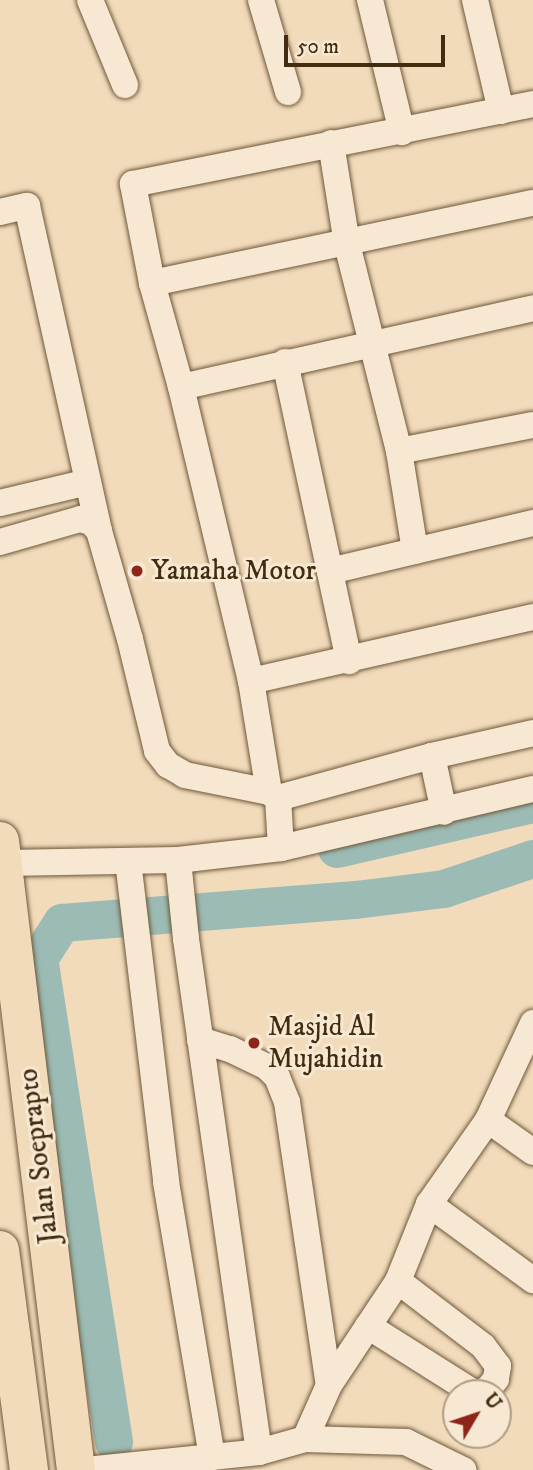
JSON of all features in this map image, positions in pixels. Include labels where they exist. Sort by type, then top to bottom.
[{"type":"highway","name":"Jalan Soeprapto","points":[[2,852],[76,1470]]},
{"type":"highway","name":"Jalan Soeprapto","points":[[0,1250],[4,1311],[29,1470]]},
{"type":"street","points":[[90,0],[125,85]]},
{"type":"street","points":[[261,0],[288,92]]},
{"type":"street","points":[[370,0],[402,132]]},
{"type":"street","points":[[475,0],[501,111]]},
{"type":"street","points":[[281,848],[274,795],[251,681],[181,387],[152,283],[133,184],[533,104]]},
{"type":"street","points":[[331,143],[347,243],[399,451],[415,551]]},
{"type":"street","points":[[152,283],[533,203]]},
{"type":"street","points":[[0,212],[27,206],[99,531],[130,639],[157,751],[168,765],[185,775],[274,795],[433,760],[533,733]]},
{"type":"street","points":[[181,387],[533,308]]},
{"type":"street","points":[[285,362],[349,661]]},
{"type":"street","points":[[399,451],[533,425]]},
{"type":"street","points":[[0,503],[88,482]]},
{"type":"street","points":[[0,542],[80,519],[91,522],[99,531]]},
{"type":"street","points":[[330,571],[533,523]]},
{"type":"street","points":[[251,681],[349,661],[533,617]]},
{"type":"street","points":[[433,760],[442,804]]},
{"type":"street","points":[[2,852],[179,870],[281,848],[442,804],[533,789]]},
{"type":"street","points":[[128,866],[166,1182],[212,1457]]},
{"type":"street","points":[[179,870],[200,1040],[260,1452]]},
{"type":"street","points":[[305,1439],[329,1385],[398,1281],[429,1204],[488,1120],[533,1023]]},
{"type":"street","points":[[200,1040],[230,1049],[267,1068],[277,1077],[287,1102],[329,1385]]},
{"type":"street","points":[[488,1120],[533,1152]]},
{"type":"street","points":[[429,1204],[533,1280]]},
{"type":"street","points":[[398,1281],[483,1346],[498,1366],[496,1379]]},
{"type":"street","points":[[368,1326],[454,1379]]},
{"type":"street","points":[[86,1470],[260,1452],[305,1439],[406,1442],[463,1470]]},
{"type":"waterway","points":[[337,849],[533,804]]},
{"type":"waterway","points":[[114,1442],[39,959],[62,923],[356,900],[444,889],[533,859]]},
{"type":"place","name":"Yamaha Motor","points":[[137,571]]},
{"type":"place","name":"Masjid Al Mujahidin","points":[[254,1043]]}]
